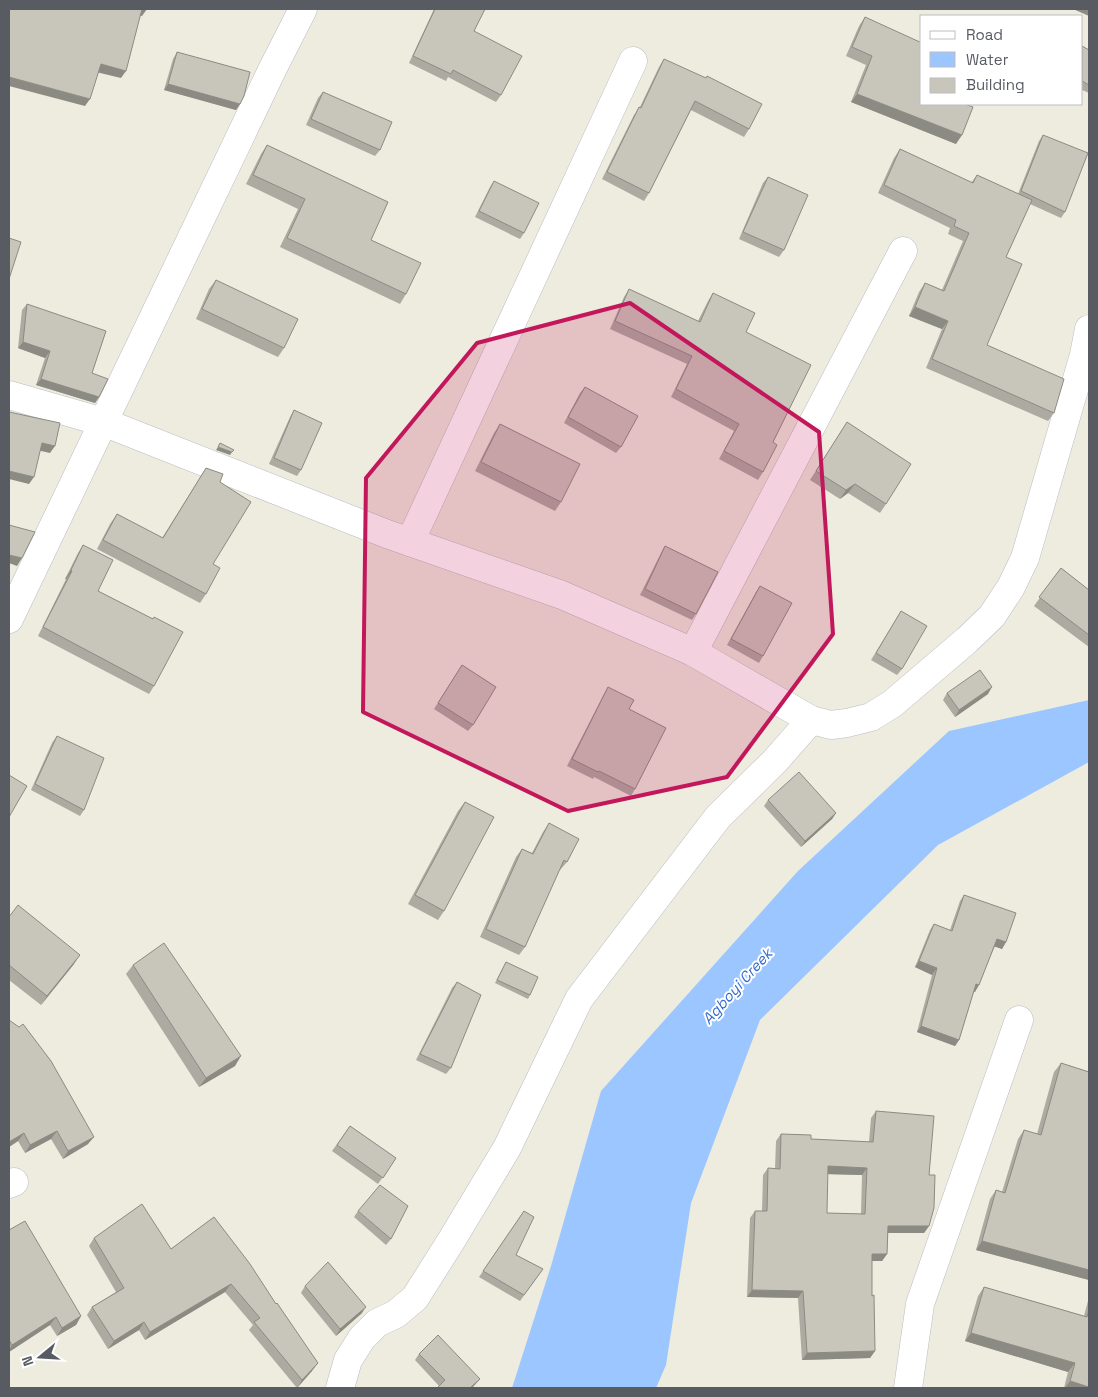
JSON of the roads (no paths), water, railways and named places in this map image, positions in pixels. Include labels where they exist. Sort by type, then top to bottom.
[{"type":"street","points":[[9,619],[303,9]]},
{"type":"street","points":[[410,542],[634,61]]},
{"type":"street","points":[[693,652],[903,250]]},
{"type":"street","points":[[9,396],[103,422],[410,542],[562,595],[693,652],[811,720],[831,725],[871,717],[892,704],[967,640],[992,616],[1011,588],[1026,558],[1088,347]]},
{"type":"street","points":[[340,1388],[348,1360],[362,1338],[377,1323],[396,1314],[415,1298],[451,1241],[507,1148],[579,999],[718,817],[774,761],[811,720]]},
{"type":"street","points":[[908,1388],[920,1304],[1019,1020]]},
{"type":"water","name":"Agboyi Creek","points":[[1089,700],[1089,762],[938,845],[760,1020],[691,1203],[666,1365],[656,1388],[512,1388],[551,1266],[601,1091],[798,871],[949,731]]}]
